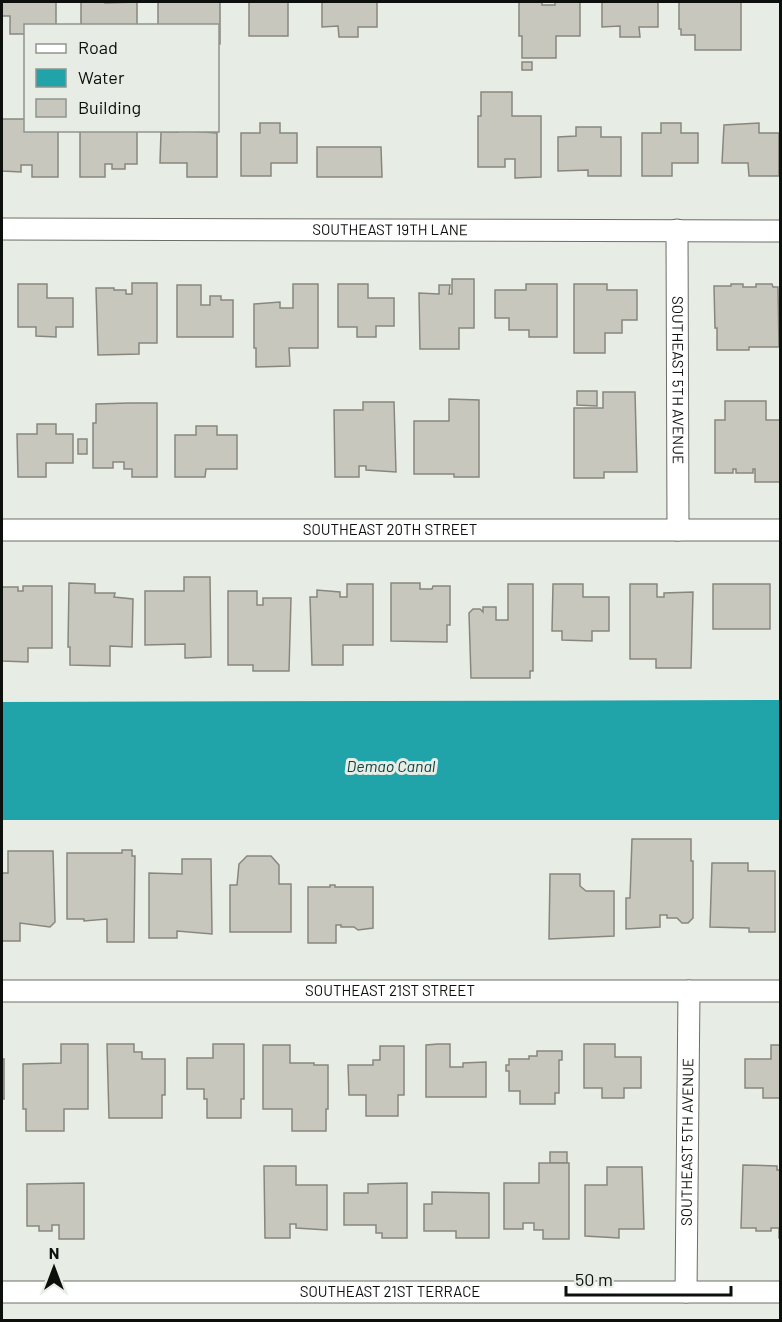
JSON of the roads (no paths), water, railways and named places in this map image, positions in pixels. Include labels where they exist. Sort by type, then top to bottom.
[{"type":"street","name":"SOUTHEAST 19TH LANE","points":[[2,229],[780,231]]},
{"type":"street","name":"SOUTHEAST 5TH AVENUE","points":[[677,230],[678,530]]},
{"type":"street","name":"SOUTHEAST 20TH STREET","points":[[2,530],[780,530]]},
{"type":"street","name":"SOUTHEAST 21ST STREET","points":[[2,992],[780,992]]},
{"type":"street","name":"SOUTHEAST 5TH AVENUE","points":[[686,1292],[689,992]]},
{"type":"street","name":"SOUTHEAST 21ST TERRACE","points":[[2,1292],[780,1292]]},
{"type":"water","name":"Demao Canal","points":[[780,700],[780,820],[2,820],[2,702]]}]
